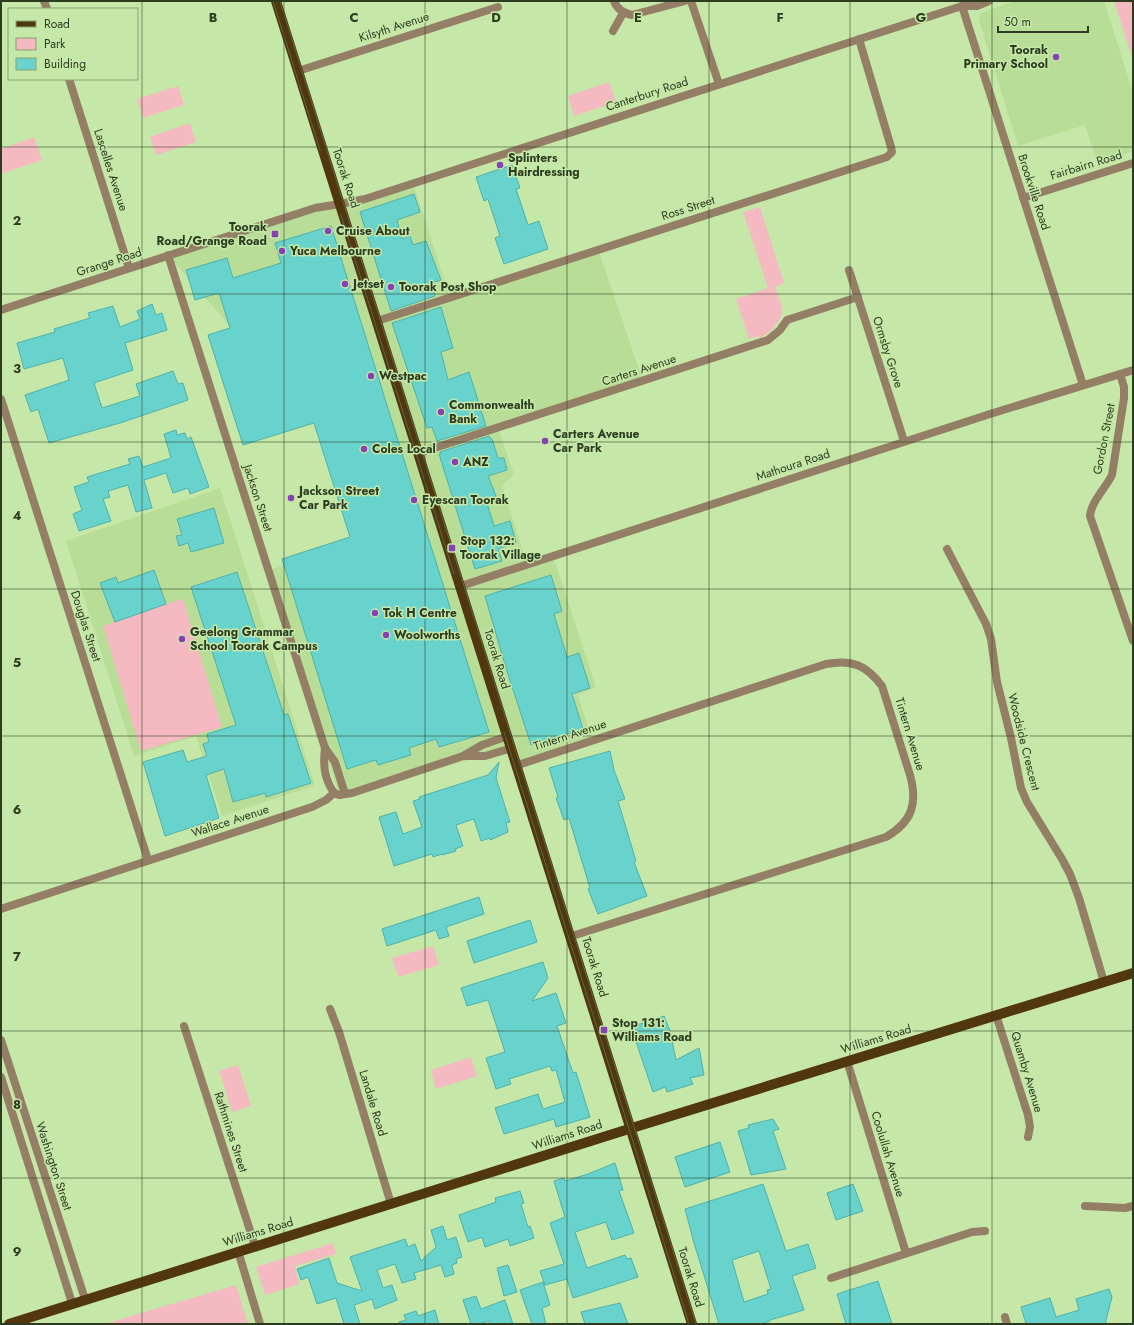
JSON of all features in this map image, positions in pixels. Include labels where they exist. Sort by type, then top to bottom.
[{"type":"main road","name":"Toorak Road","points":[[276,1],[572,936],[692,1324]]},
{"type":"main road","name":"Williams Road","points":[[9,1324],[238,1251],[1133,973]]},
{"type":"street","points":[[614,1],[615,5],[623,13],[632,15],[685,1]]},
{"type":"street","points":[[690,1],[719,84]]},
{"type":"street","name":"Canterbury Road","points":[[340,204],[365,199],[859,39],[965,3],[978,6],[989,1]]},
{"type":"street","name":"Brookville Road","points":[[965,3],[1023,198],[1082,385]]},
{"type":"street","name":"Kilsyth Avenue","points":[[298,71],[498,7]]},
{"type":"street","points":[[613,31],[623,13]]},
{"type":"street","name":"Ross Street","points":[[377,321],[887,157],[892,152],[891,147],[859,39]]},
{"type":"street","name":"Lascelles Avenue","points":[[69,80],[129,268]]},
{"type":"street","name":"Fairbairn Road","points":[[1023,198],[1133,163]]},
{"type":"street","name":"Grange Road","points":[[1,310],[315,208],[340,204]]},
{"type":"street","name":"Jackson Street","points":[[168,255],[325,748],[335,762],[345,794]]},
{"type":"street","name":"Ormsby Grove","points":[[849,270],[904,442]]},
{"type":"street","name":"Carters Avenue","points":[[419,453],[768,340],[780,330],[787,320],[858,297]]},
{"type":"street","name":"Mathoura Road","points":[[461,586],[904,442],[1133,370]]},
{"type":"street","name":"Gordon Street","points":[[1120,374],[1124,387],[1124,398],[1112,475],[1090,510],[1090,516],[1133,641]]},
{"type":"street","name":"Douglas Street","points":[[1,399],[148,860]]},
{"type":"street","name":"Woodside Crescent","points":[[947,549],[986,624],[992,646],[997,682],[1022,788],[1027,802],[1070,874],[1104,982]]},
{"type":"street","name":"Tintern Avenue","points":[[518,765],[826,664],[846,662],[866,669],[882,686],[913,787],[912,808],[909,816],[902,826],[896,831],[886,837],[572,936]]},
{"type":"street","points":[[334,793],[345,794],[463,756],[482,745],[508,736]]},
{"type":"street","name":"Jackson Street","points":[[325,748],[323,766],[329,785],[334,793]]},
{"type":"street","points":[[463,756],[485,756],[512,748]]},
{"type":"street","name":"Wallace Avenue","points":[[1,909],[312,807],[326,800],[334,793]]},
{"type":"street","name":"Landale Road","points":[[330,1009],[339,1032],[391,1204]]},
{"type":"street","name":"Quamby Avenue","points":[[996,1015],[1028,1115],[1030,1127],[1028,1137]]},
{"type":"street","name":"Rathmines Street","points":[[184,1026],[255,1246]]},
{"type":"street","name":"Washington Street","points":[[1,1040],[85,1299]]},
{"type":"street","name":"Coolullah Avenue","points":[[847,1061],[906,1253]]},
{"type":"street","name":"Washington Street","points":[[1,1077],[72,1303]]},
{"type":"street","points":[[1085,1206],[1125,1208],[1133,1206]]},
{"type":"street","points":[[831,1278],[972,1232],[985,1231]]},
{"type":"street","points":[[238,1251],[260,1324]]},
{"type":"shaded area","name":"Toorak Primary School","points":[[1016,1],[1104,1],[1133,93],[1133,151],[1097,162],[1085,125],[1018,146],[979,20],[981,13]]},
{"type":"shaded area","points":[[413,183],[450,298],[598,249],[643,381],[498,428],[514,474],[502,486],[527,564],[553,556],[596,687],[578,695],[592,740],[518,765],[512,748],[352,793],[339,795],[269,571],[350,537],[314,423],[168,255]]},
{"type":"shaded area","name":"Geelong Grammar School Toorak Campus","points":[[220,488],[314,783],[313,786],[222,816],[196,736],[134,756],[66,541]]},
{"type":"green space","points":[[1114,1],[1133,1],[1133,60]]},
{"type":"green space","points":[[609,82],[616,102],[574,116],[568,96]]},
{"type":"green space","points":[[178,86],[184,105],[143,118],[137,99]]},
{"type":"green space","points":[[190,123],[196,142],[156,155],[150,137]]},
{"type":"green space","points":[[34,137],[42,160],[1,174],[1,149]]},
{"type":"green space","points":[[760,207],[784,283],[775,287],[782,308],[782,313],[778,322],[768,333],[760,338],[759,336],[749,339],[736,299],[768,288],[743,212]]},
{"type":"green space","points":[[183,599],[222,727],[141,751],[103,626]]},
{"type":"green space","points":[[433,946],[439,965],[398,977],[392,958]]},
{"type":"green space","points":[[471,1057],[477,1076],[436,1089],[431,1070]]},
{"type":"green space","points":[[238,1065],[251,1106],[232,1112],[219,1071]]},
{"type":"green space","points":[[333,1243],[336,1254],[295,1266],[299,1284],[265,1295],[256,1267]]},
{"type":"green space","points":[[236,1285],[248,1324],[104,1324]]},
{"type":"building","points":[[512,165],[520,188],[516,189],[528,225],[539,221],[548,249],[504,264],[495,238],[500,236],[488,199],[484,201],[476,177]]},
{"type":"building","points":[[414,194],[420,212],[397,220],[402,239],[410,236],[413,245],[426,241],[441,280],[432,283],[435,296],[391,311],[360,212]]},
{"type":"building","points":[[331,226],[489,732],[439,747],[436,739],[409,748],[411,755],[378,765],[376,760],[347,769],[282,559],[350,537],[314,423],[243,445],[208,335],[230,328],[219,293],[195,300],[186,270],[227,258],[233,278],[281,263],[275,243]]},
{"type":"building","points":[[152,304],[156,315],[162,313],[167,330],[125,343],[133,370],[94,383],[102,408],[140,396],[136,384],[173,371],[178,384],[183,383],[188,400],[120,423],[49,443],[38,409],[31,412],[25,395],[69,380],[63,358],[24,369],[17,343],[55,332],[54,329],[90,318],[88,313],[113,306],[120,327],[140,319],[137,311]]},
{"type":"building","points":[[441,307],[453,348],[441,352],[448,380],[469,372],[486,426],[437,441],[432,427],[427,428],[392,323]]},
{"type":"building","points":[[176,430],[177,435],[185,433],[187,439],[191,437],[209,487],[190,494],[188,488],[173,493],[166,473],[144,480],[152,508],[136,512],[128,485],[108,491],[110,497],[103,499],[111,521],[79,531],[73,514],[82,510],[74,487],[89,482],[87,477],[130,464],[128,459],[139,456],[143,467],[171,458],[164,434]]},
{"type":"building","points":[[489,436],[492,439],[498,458],[504,458],[507,470],[488,476],[496,496],[486,500],[494,526],[510,521],[516,542],[498,549],[502,561],[475,569],[439,454],[441,454],[440,452]]},
{"type":"building","points":[[214,508],[224,543],[191,552],[188,543],[179,546],[176,536],[182,535],[177,519]]},
{"type":"building","points":[[154,570],[166,604],[115,622],[100,583],[116,577],[118,583]]},
{"type":"building","points":[[237,572],[284,715],[288,714],[311,783],[266,797],[265,793],[233,802],[224,769],[206,775],[219,818],[165,836],[143,762],[183,750],[187,762],[207,756],[203,744],[209,742],[207,734],[236,725],[191,587]]},
{"type":"building","points":[[551,575],[562,611],[554,614],[567,657],[579,653],[590,688],[572,694],[583,729],[531,745],[485,596]]},
{"type":"building","points":[[610,751],[614,770],[625,799],[618,801],[636,861],[634,862],[647,896],[598,914],[588,889],[590,888],[569,818],[564,820],[556,798],[558,797],[549,768]]},
{"type":"building","points":[[499,762],[496,778],[510,822],[506,823],[508,832],[490,840],[490,838],[481,841],[474,819],[456,825],[463,846],[455,849],[456,851],[433,857],[432,854],[394,866],[379,817],[396,812],[403,834],[422,827],[413,801],[420,799],[419,797],[488,775]]},
{"type":"building","points":[[479,897],[484,914],[446,927],[449,936],[439,939],[436,930],[387,946],[382,929]]},
{"type":"building","points":[[530,920],[537,942],[474,963],[467,941]]},
{"type":"building","points":[[543,962],[548,978],[532,1001],[556,993],[566,1023],[557,1026],[573,1073],[576,1072],[590,1117],[556,1127],[554,1119],[504,1134],[495,1108],[538,1094],[543,1109],[565,1102],[556,1070],[552,1071],[550,1066],[509,1079],[511,1084],[496,1089],[486,1058],[505,1052],[488,1000],[467,1006],[461,988]]},
{"type":"building","points":[[664,1016],[670,1031],[676,1060],[699,1048],[704,1075],[690,1078],[693,1084],[667,1092],[665,1087],[653,1092],[631,1027]]},
{"type":"building","points":[[773,1119],[779,1129],[773,1131],[786,1169],[751,1175],[738,1131],[749,1128],[748,1125]]},
{"type":"building","points":[[720,1142],[730,1172],[685,1187],[675,1157]]},
{"type":"building","points":[[615,1163],[623,1190],[619,1191],[634,1233],[612,1240],[606,1222],[575,1232],[587,1268],[625,1255],[627,1259],[631,1258],[638,1277],[573,1298],[567,1279],[545,1285],[540,1271],[564,1264],[550,1223],[565,1217],[554,1181],[564,1178],[565,1181],[588,1174]]},
{"type":"building","points":[[763,1184],[786,1251],[808,1244],[816,1268],[792,1276],[804,1310],[760,1324],[719,1324],[685,1209]],"holes":[[[759,1251],[771,1289],[767,1290],[768,1294],[744,1302],[732,1260]]]},
{"type":"building","points":[[853,1184],[863,1211],[836,1220],[827,1193]]},
{"type":"building","points":[[520,1191],[524,1203],[521,1204],[528,1227],[530,1226],[534,1238],[510,1246],[508,1239],[485,1247],[482,1237],[468,1242],[459,1215],[496,1202],[495,1198]]},
{"type":"building","points":[[443,1226],[447,1240],[456,1237],[462,1257],[456,1259],[457,1263],[452,1265],[454,1274],[445,1277],[441,1265],[414,1273],[416,1279],[402,1283],[395,1264],[377,1270],[383,1288],[392,1285],[397,1300],[375,1309],[372,1299],[354,1305],[360,1324],[344,1324],[336,1298],[317,1304],[308,1277],[301,1280],[297,1269],[329,1258],[337,1283],[362,1291],[350,1257],[405,1239],[408,1247],[415,1244],[421,1261],[436,1247],[431,1230]]},
{"type":"building","points":[[508,1265],[517,1292],[504,1296],[497,1268]]},
{"type":"building","points":[[878,1281],[892,1324],[846,1324],[837,1294]]},
{"type":"building","points":[[543,1282],[550,1305],[542,1308],[546,1324],[532,1324],[520,1290]]},
{"type":"building","points":[[1109,1289],[1112,1297],[1105,1324],[1026,1324],[1021,1307],[1050,1298],[1056,1317],[1079,1310],[1076,1299]]},
{"type":"building","points":[[476,1296],[481,1309],[505,1300],[513,1324],[490,1324],[489,1321],[480,1324],[471,1324],[463,1300]]},
{"type":"building","points":[[620,1303],[628,1324],[585,1324],[581,1312]]},
{"type":"building","points":[[435,1310],[439,1324],[399,1324],[399,1322],[406,1320],[404,1315],[416,1311],[418,1316]]},
{"type":"tram line","points":[[273,1],[320,150]]},
{"type":"tram line","points":[[280,1],[696,1324]]},
{"type":"tram line","points":[[341,215],[454,574]]},
{"type":"tram line","points":[[504,732],[689,1324]]},
{"type":"place","name":"Toorak Primary School","points":[[1056,57]]},
{"type":"place","name":"Splinters Hairdressing","points":[[500,165]]},
{"type":"place","name":"Cruise About","points":[[328,231]]},
{"type":"place","name":"Toorak Road/Grange Road","points":[[275,234]]},
{"type":"place","name":"Yuca Melbourne","points":[[282,251]]},
{"type":"place","name":"Jetset","points":[[345,284]]},
{"type":"place","name":"Toorak Post Shop","points":[[391,287]]},
{"type":"place","name":"Westpac","points":[[371,376]]},
{"type":"place","name":"Commonwealth Bank","points":[[441,412]]},
{"type":"place","name":"Carters Avenue Car Park","points":[[545,441]]},
{"type":"place","name":"Coles Local","points":[[364,449]]},
{"type":"place","name":"ANZ","points":[[455,462]]},
{"type":"place","name":"Jackson Street Car Park","points":[[291,498]]},
{"type":"place","name":"Eyescan Toorak","points":[[414,500]]},
{"type":"place","name":"Stop 132: Toorak Village","points":[[452,548]]},
{"type":"place","name":"Tok H Centre","points":[[375,613]]},
{"type":"place","name":"Woolworths","points":[[386,635]]},
{"type":"place","name":"Geelong Grammar School Toorak Campus","points":[[182,639]]},
{"type":"place","name":"Stop 131: Williams Road","points":[[604,1030]]}]
